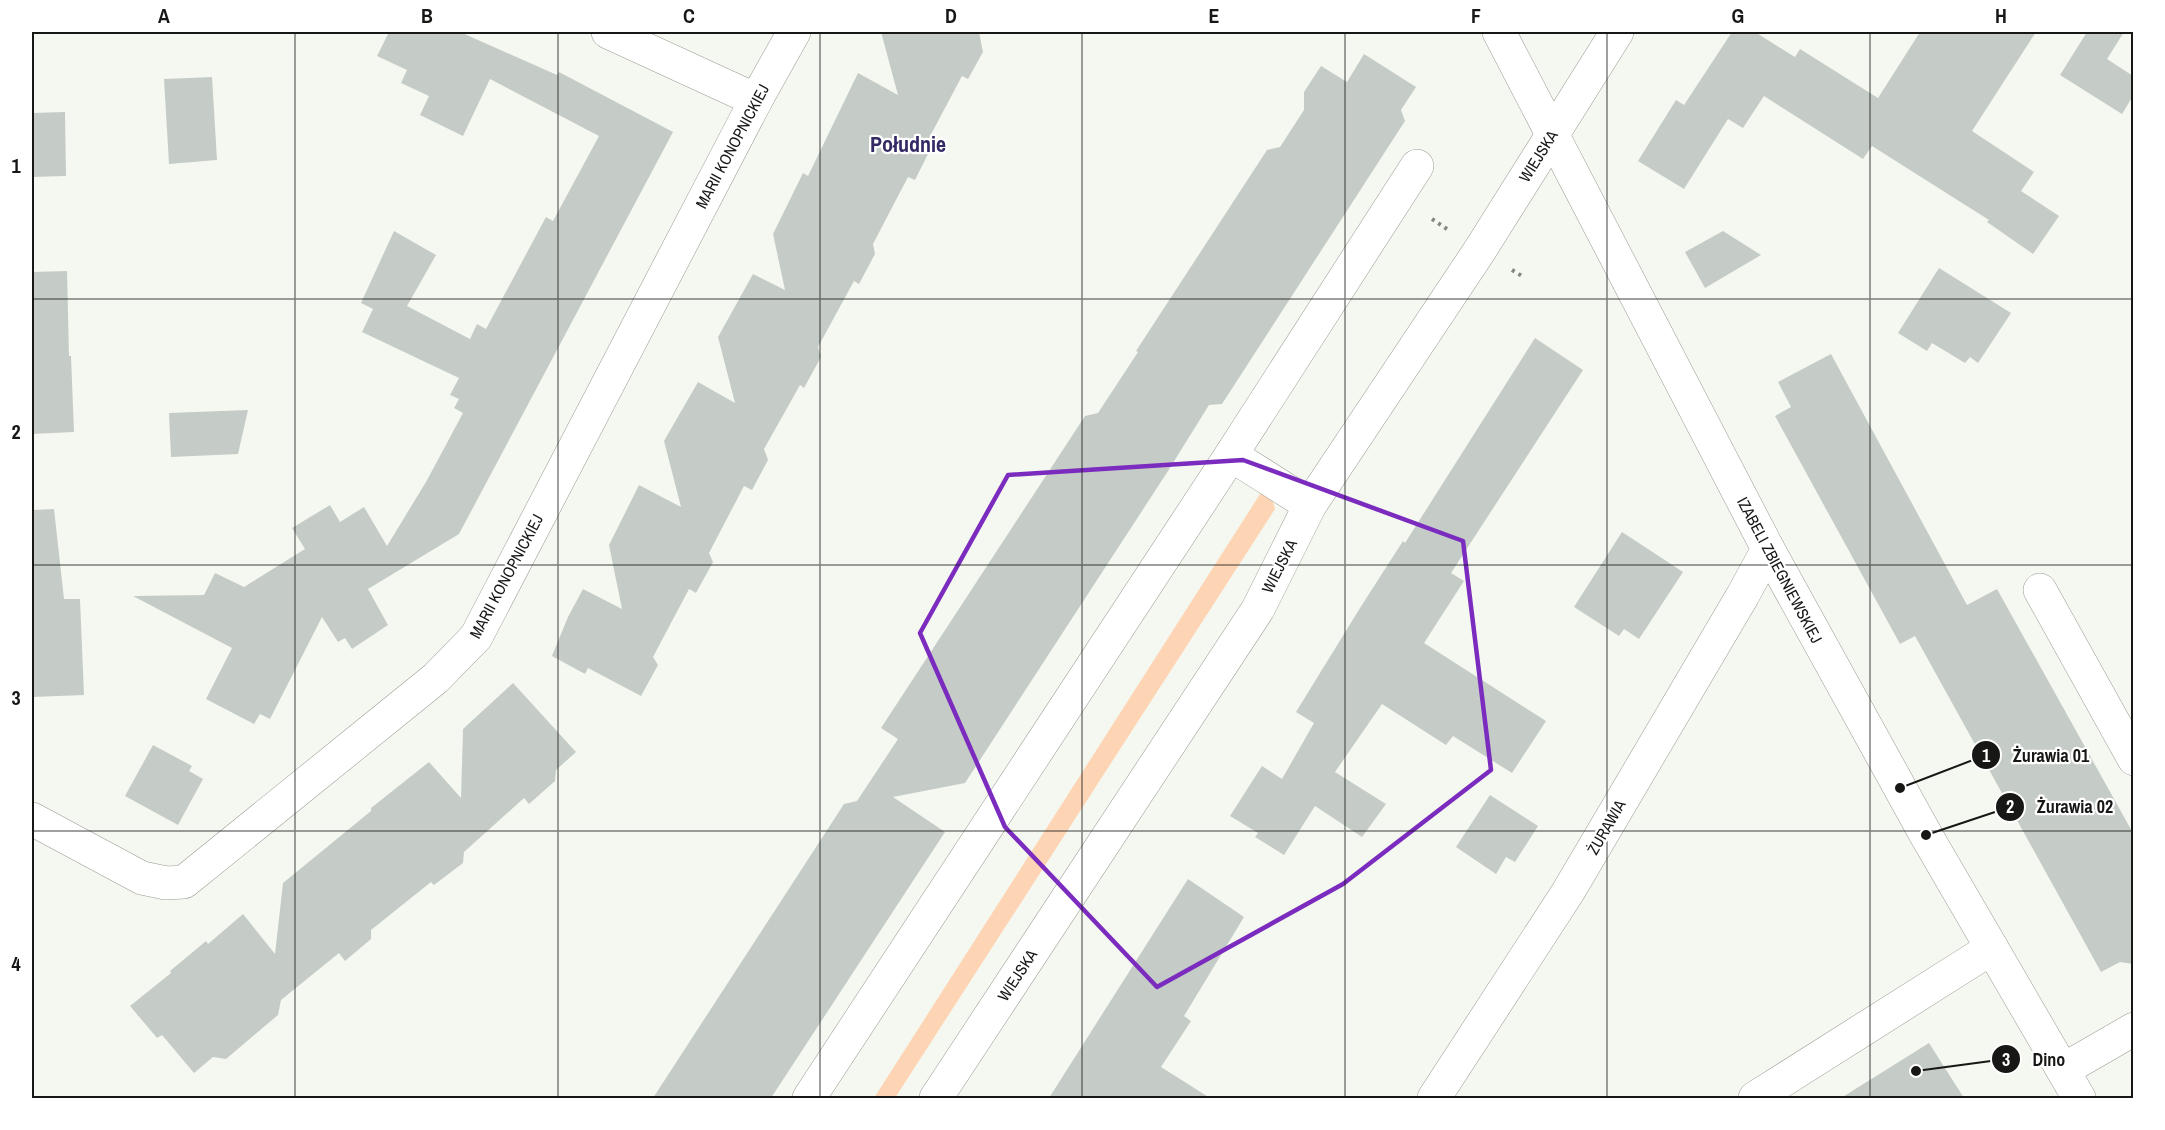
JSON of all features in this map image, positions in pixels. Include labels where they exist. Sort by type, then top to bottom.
[{"type":"street","points":[[608,32],[756,100]]},
{"type":"street","name":"MARII KONOPNICKIEJ","points":[[32,819],[142,878],[166,883],[184,882],[436,678],[476,637],[756,100],[794,32]]},
{"type":"street","name":"IZABELI ZBIEGNIEWSKIEJ","points":[[1499,32],[1768,549],[1926,835],[2079,1098]]},
{"type":"street","name":"WIEJSKA","points":[[936,1098],[1258,609],[1310,505],[1473,260],[1617,32]]},
{"type":"street","points":[[809,1098],[1417,166]]},
{"type":"street","points":[[1231,454],[1310,505]]},
{"type":"street","name":"ŻURAWIA","points":[[1434,1098],[1568,892],[1768,549]]},
{"type":"street","points":[[2040,590],[2133,759]]},
{"type":"street","points":[[1755,1098],[1992,948]]},
{"type":"street","points":[[2063,1070],[2133,1029]]},
{"type":"highlighted area","points":[[1243,460],[1463,541],[1491,770],[1343,884],[1157,987],[1005,827],[920,633],[1008,475]]},
{"type":"shaded area","points":[[1262,491],[1271,494],[1275,509],[895,1098],[874,1098]]},
{"type":"building","points":[[389,32],[460,32],[557,75],[559,72],[673,132],[459,534],[368,589],[388,625],[352,649],[345,638],[338,642],[322,617],[270,719],[260,714],[254,724],[206,699],[232,648],[133,596],[204,595],[215,573],[244,587],[305,549],[292,528],[330,505],[340,522],[364,507],[387,546],[426,482],[463,413],[454,408],[459,399],[450,395],[459,378],[362,332],[373,309],[361,303],[394,231],[436,255],[407,306],[470,339],[477,324],[486,329],[546,217],[553,221],[599,136],[490,79],[463,136],[420,115],[429,96],[401,83],[407,70],[377,56]]},
{"type":"building","points":[[881,32],[979,32],[983,52],[968,79],[962,76],[928,140],[930,150],[915,180],[908,177],[873,244],[875,254],[859,284],[854,281],[818,347],[821,357],[804,388],[800,385],[764,449],[768,460],[752,490],[744,486],[709,553],[713,562],[696,593],[689,589],[653,657],[658,665],[641,696],[588,668],[585,674],[552,656],[568,617],[583,589],[622,609],[609,545],[639,485],[681,507],[664,441],[698,382],[735,403],[718,337],[753,274],[785,290],[773,234],[803,173],[808,176],[858,73],[898,95]]},
{"type":"building","points":[[1732,32],[1755,32],[1795,57],[1800,49],[1878,98],[1920,32],[2036,32],[1972,131],[2034,172],[2021,191],[2059,216],[2033,254],[1987,222],[1989,220],[1872,146],[1863,159],[1764,96],[1743,128],[1728,119],[1684,189],[1638,161],[1676,100],[1684,105]]},
{"type":"building","points":[[2087,32],[2124,32],[2107,59],[2133,76],[2133,96],[2122,114],[2060,75]]},
{"type":"building","points":[[1364,54],[1416,87],[1401,110],[1405,121],[1222,404],[1209,405],[965,783],[893,797],[945,832],[771,1098],[653,1098],[844,804],[857,801],[898,739],[881,728],[1085,416],[1098,413],[1267,150],[1280,147],[1304,110],[1304,92],[1321,66],[1347,82]]},
{"type":"building","points":[[212,77],[217,160],[169,164],[164,79]]},
{"type":"building","points":[[65,112],[66,176],[32,177],[32,113]]},
{"type":"building","points":[[1723,231],[1761,255],[1705,288],[1685,252]]},
{"type":"building","points":[[1939,268],[2011,313],[1978,363],[1970,357],[1965,363],[1932,343],[1927,351],[1898,333]]},
{"type":"building","points":[[67,271],[74,432],[32,434],[32,272]]},
{"type":"building","points":[[1535,338],[1583,370],[1451,573],[1464,581],[1424,643],[1546,721],[1512,773],[1453,736],[1446,745],[1382,704],[1335,772],[1386,804],[1362,837],[1315,806],[1284,855],[1255,837],[1258,833],[1230,816],[1262,766],[1282,779],[1314,723],[1296,712],[1360,608],[1403,541],[1405,543]]},
{"type":"building","points":[[1831,354],[1967,605],[1997,589],[2133,833],[2133,964],[2120,962],[2101,972],[1915,636],[1900,644],[1775,416],[1791,407],[1778,382]]},
{"type":"building","points":[[248,410],[238,454],[171,457],[169,413]]},
{"type":"building","points":[[54,509],[64,599],[80,599],[84,695],[32,697],[32,510]]},
{"type":"building","points":[[1622,532],[1683,572],[1639,639],[1624,629],[1619,636],[1574,607]]},
{"type":"building","points":[[513,683],[576,752],[556,770],[555,781],[529,804],[524,798],[464,852],[463,863],[434,885],[431,882],[371,930],[371,939],[345,961],[339,953],[281,1000],[278,1015],[226,1059],[213,1057],[194,1073],[162,1035],[157,1038],[130,1006],[206,941],[208,944],[243,914],[275,954],[283,883],[429,762],[461,798],[463,729]]},
{"type":"building","points":[[153,745],[192,766],[189,771],[203,779],[178,825],[125,796]]},
{"type":"building","points":[[1490,795],[1538,826],[1515,862],[1506,857],[1496,874],[1456,847]]},
{"type":"building","points":[[1188,879],[1244,917],[1184,1016],[1191,1021],[1161,1067],[1210,1098],[1049,1098]]},
{"type":"building","points":[[1929,1043],[1964,1098],[1841,1098]]},
{"type":"place","name":"Żurawia 01","points":[[1900,788]]},
{"type":"place","name":"Żurawia 02","points":[[1926,835]]},
{"type":"place","name":"Dino","points":[[1916,1071]]},
{"type":"district","name":"Południe","points":[[908,144]]}]
